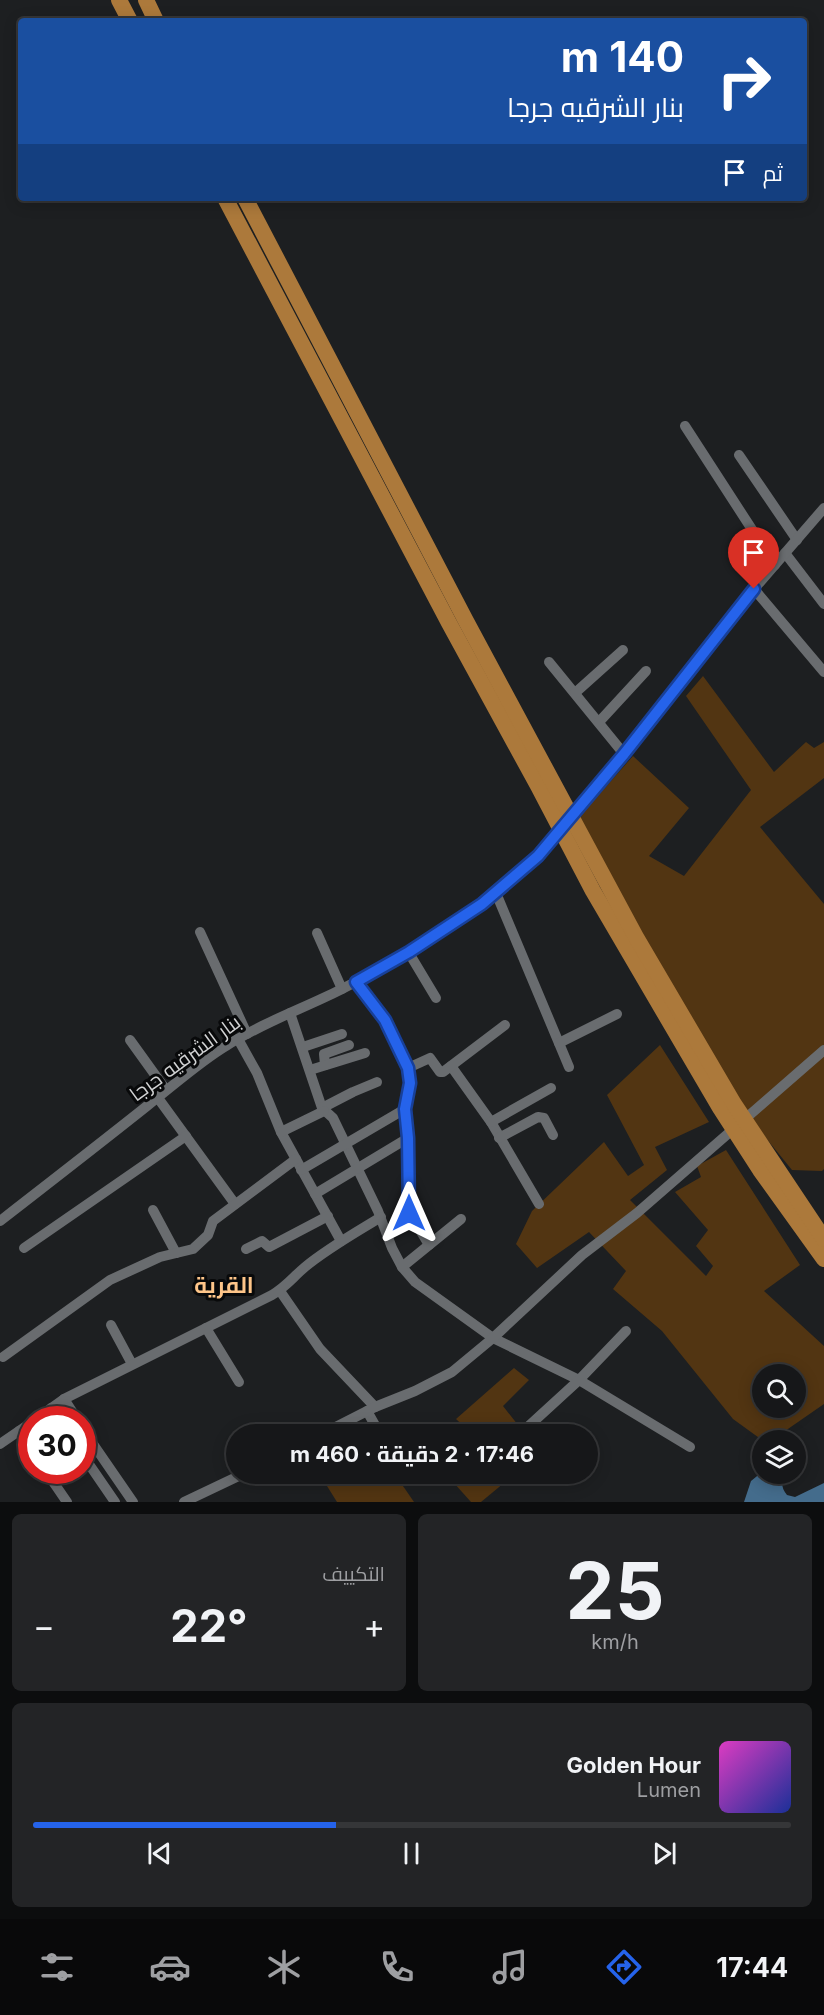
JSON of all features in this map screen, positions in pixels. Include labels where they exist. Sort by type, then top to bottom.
[{"type":"highway","points":[[119,0],[128,18]]},
{"type":"highway","points":[[146,0],[155,18]]},
{"type":"highway","points":[[227,201],[449,623],[734,1104],[824,1239]]},
{"type":"highway","points":[[247,201],[460,611],[545,783],[593,891],[720,1108],[760,1170],[824,1259]]},
{"type":"street","points":[[686,426],[775,565]]},
{"type":"street","points":[[739,455],[797,540]]},
{"type":"street","name":"بنار الشرقيه جرجا","points":[[0,1221],[225,1046],[290,1012],[356,982],[409,952],[496,893],[538,856],[624,754],[754,589],[824,508]]},
{"type":"street","points":[[785,553],[824,604]]},
{"type":"street","points":[[754,589],[824,672]]},
{"type":"street","points":[[575,693],[623,650]]},
{"type":"street","points":[[549,662],[624,754]]},
{"type":"street","points":[[599,722],[646,671]]},
{"type":"street","points":[[496,893],[569,1067]]},
{"type":"street","points":[[200,932],[281,1132],[341,1241]]},
{"type":"street","points":[[317,933],[342,989]]},
{"type":"street","points":[[409,952],[436,998]]},
{"type":"street","points":[[356,982],[385,1020],[408,1068],[410,1083],[405,1109],[408,1138],[408,1210],[429,1245]]},
{"type":"street","points":[[290,1012],[323,1109],[333,1118],[381,1217],[392,1248],[402,1267],[415,1282],[493,1338],[579,1380],[690,1447]]},
{"type":"street","points":[[559,1044],[617,1014]]},
{"type":"street","points":[[408,1068],[430,1058],[440,1072],[443,1072],[505,1025]]},
{"type":"street","points":[[303,1047],[342,1034]]},
{"type":"street","points":[[130,1040],[186,1136],[235,1204]]},
{"type":"street","points":[[326,1065],[324,1054],[349,1045]]},
{"type":"street","points":[[342,1424],[452,1372],[493,1338],[582,1255],[636,1213],[824,1050]]},
{"type":"street","points":[[310,1070],[365,1053]]},
{"type":"street","points":[[451,1066],[491,1122],[539,1204]]},
{"type":"street","points":[[281,1132],[353,1092],[376,1082]]},
{"type":"street","points":[[491,1122],[551,1088]]},
{"type":"street","points":[[301,1170],[405,1109]]},
{"type":"street","points":[[499,1138],[538,1117],[544,1118],[553,1135]]},
{"type":"street","points":[[24,1248],[186,1136]]},
{"type":"street","points":[[315,1194],[356,1167],[408,1138]]},
{"type":"street","points":[[3,1357],[110,1280],[160,1257],[194,1249],[202,1242],[213,1221],[296,1159]]},
{"type":"street","points":[[153,1210],[176,1253]]},
{"type":"street","points":[[246,1249],[262,1241],[269,1247],[328,1216]]},
{"type":"street","points":[[54,1406],[132,1364],[279,1291],[304,1268],[341,1241],[381,1217]]},
{"type":"street","points":[[402,1267],[461,1219]]},
{"type":"street","points":[[279,1291],[320,1349],[371,1409],[376,1424]]},
{"type":"street","points":[[111,1325],[132,1364]]},
{"type":"street","points":[[206,1328],[238,1382]]},
{"type":"street","points":[[531,1424],[579,1380],[626,1331]]},
{"type":"street","points":[[64,1399],[69,1406]]},
{"type":"street","points":[[0,1444],[18,1432]]},
{"type":"street","points":[[96,1448],[133,1502]]},
{"type":"street","points":[[96,1474],[115,1502]]},
{"type":"street","points":[[184,1502],[226,1482]]},
{"type":"street","points":[[55,1484],[67,1502]]},
{"type":"shaded area","points":[[703,676],[774,772],[806,742],[814,748],[824,742],[824,778],[760,827],[824,904],[824,1169],[822,1171],[792,1170],[761,1132],[646,945],[579,817],[633,756],[689,808],[649,856],[684,876],[751,790],[686,696]]},
{"type":"shaded area","points":[[660,1045],[709,1122],[655,1147],[667,1170],[630,1200],[706,1276],[713,1266],[696,1246],[708,1230],[675,1192],[701,1177],[697,1166],[726,1150],[800,1265],[764,1291],[824,1346],[824,1404],[806,1416],[806,1364],[752,1364],[752,1418],[804,1418],[786,1430],[752,1430],[752,1433],[733,1419],[662,1331],[613,1289],[626,1271],[589,1232],[537,1268],[516,1244],[532,1211],[604,1142],[628,1176],[644,1165],[607,1095]]},
{"type":"shaded area","points":[[514,1368],[529,1380],[503,1406],[517,1424],[461,1424],[456,1419]]},
{"type":"shaded area","points":[[326,1484],[402,1484],[414,1502],[337,1502]]},
{"type":"shaded area","points":[[455,1484],[503,1484],[481,1502],[471,1502]]},
{"type":"water","points":[[751,1481],[752,1484],[782,1484],[787,1495],[795,1497],[824,1483],[824,1502],[744,1502]]},
{"type":"district","name":"القرية","points":[[224,1285]]},
{"type":"route","points":[[409,1213],[408,1138],[405,1109],[410,1083],[408,1068],[385,1020],[356,982],[409,952],[482,904],[538,856],[624,754],[754,589]]}]
